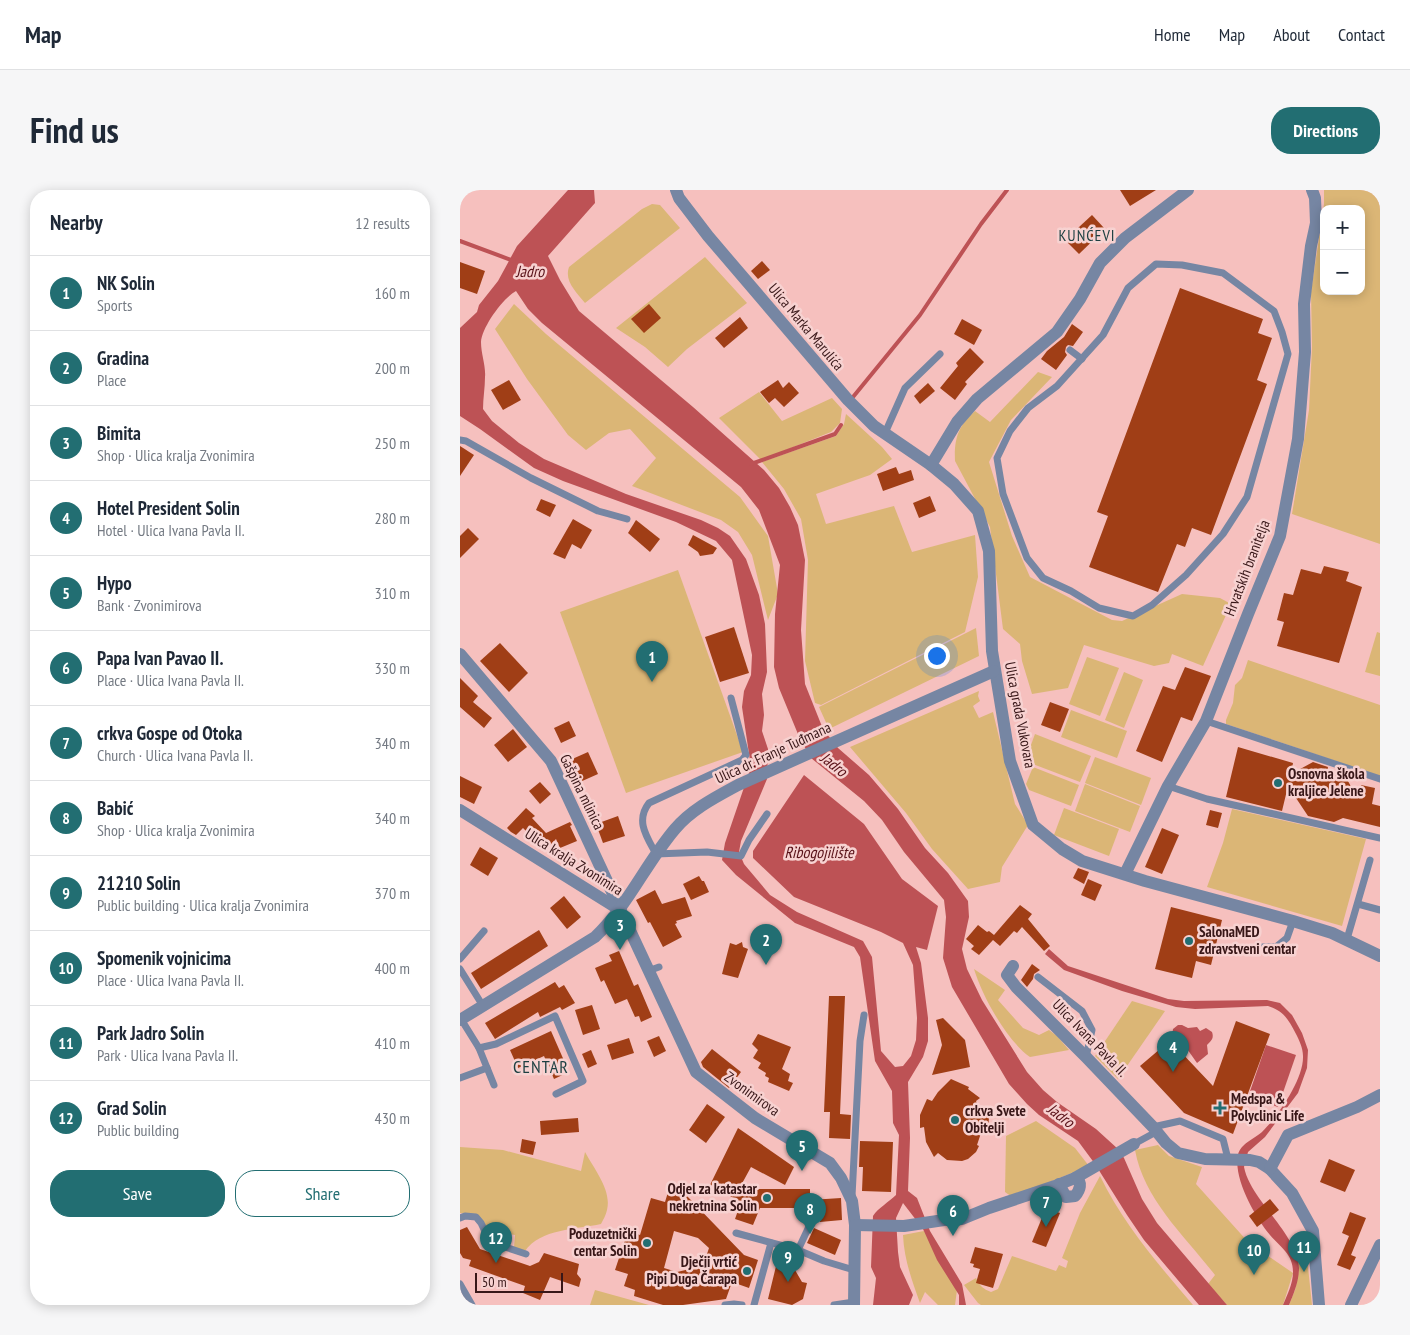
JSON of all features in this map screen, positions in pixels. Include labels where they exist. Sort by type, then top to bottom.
[{"type":"street","name":"Ulica Marka Marulića","points":[[676,190],[679,198],[708,236],[832,383],[874,426],[931,465]]},
{"type":"street","points":[[931,465],[957,422],[977,399],[1054,338],[1080,299],[1100,263],[1126,238],[1188,190]]},
{"type":"street","name":"Hrvatskih branitelja","points":[[1125,874],[1168,786],[1206,721],[1280,536],[1298,439],[1305,352],[1304,304],[1311,246],[1316,223],[1315,198],[1312,190]]},
{"type":"street","name":"Ulica grada Vukovara","points":[[931,465],[954,484],[978,511],[989,551],[994,671],[1010,761],[1033,825],[1062,849],[1082,861],[1294,921],[1346,939],[1380,956]]},
{"type":"street","name":"Gašpina mlinica","points":[[460,654],[551,761],[620,910]]},
{"type":"street","name":"Ulica dr. Franje Tuđmana","points":[[461,1019],[595,937],[620,910],[656,854],[676,828],[691,814],[738,785],[994,671]]},
{"type":"street","name":"Ulica kralja Zvonimira","points":[[460,810],[620,910],[653,969],[696,1072]]},
{"type":"street","name":"Ulica Ivana Pavla II.","points":[[1013,966],[1007,975],[1016,987],[1086,1057],[1166,1143],[1178,1152],[1205,1159],[1259,1162],[1270,1169],[1292,1193],[1312,1232],[1319,1305]]},
{"type":"street","name":"Zvonimirova","points":[[696,1072],[755,1118],[830,1163],[842,1178],[852,1201]]},
{"type":"street","points":[[1270,1169],[1288,1135],[1357,1107],[1380,1095]]},
{"type":"street","points":[[855,1225],[904,1226],[944,1220],[962,1220],[989,1208],[1076,1178],[1134,1144]]},
{"type":"street","points":[[852,1201],[855,1225],[854,1304]]},
{"type":"street","points":[[1351,1305],[1380,1245]]},
{"type":"lane","points":[[1156,264],[1182,265],[1223,273],[1274,311],[1288,354],[1247,497],[1223,534],[1186,575],[1152,604],[1133,616],[1098,608],[1043,578],[1027,558],[1003,494],[997,458],[1010,431],[1028,408],[1057,386],[1082,359],[1103,335],[1128,288],[1156,264]]},
{"type":"lane","points":[[1070,350],[1082,359]]},
{"type":"lane","points":[[885,433],[905,388],[940,354]]},
{"type":"lane","points":[[460,440],[466,441],[531,478],[598,511],[627,519]]},
{"type":"lane","points":[[731,698],[746,754],[742,760],[648,803],[644,809],[642,828],[656,854],[718,853],[741,856],[749,840],[767,814]]},
{"type":"lane","points":[[1206,721],[1380,779]]},
{"type":"lane","points":[[1168,786],[1207,799],[1380,838]]},
{"type":"lane","points":[[1346,939],[1370,860]]},
{"type":"lane","points":[[1358,904],[1380,910]]},
{"type":"lane","points":[[1262,947],[1276,947],[1287,938],[1294,921]]},
{"type":"lane","points":[[460,959],[484,931]]},
{"type":"lane","points":[[460,969],[483,1006]]},
{"type":"lane","points":[[1038,977],[1082,1011],[1092,1030],[1086,1057]]},
{"type":"lane","points":[[852,1201],[858,1071],[864,1015]]},
{"type":"lane","points":[[479,1048],[496,1044],[555,1016],[583,1081],[556,1094]]},
{"type":"lane","points":[[461,1019],[479,1048],[494,1085]]},
{"type":"lane","points":[[460,1078],[487,1068]]},
{"type":"lane","points":[[1134,1144],[1154,1129],[1180,1121],[1223,1139],[1232,1159]]},
{"type":"lane","points":[[460,1218],[465,1216],[476,1217],[490,1242],[526,1254]]},
{"type":"lane","points":[[798,1250],[814,1218]]},
{"type":"lane","points":[[736,1233],[798,1250],[824,1261],[854,1270]]},
{"type":"lane","points":[[754,1305],[771,1243]]},
{"type":"lane","points":[[460,1284],[468,1298],[474,1302]]},
{"type":"lane","points":[[834,1305],[854,1304]]},
{"type":"lane","points":[[725,1305],[742,1305]]},
{"type":"shaded area","points":[[1324,190],[1380,190],[1380,544],[1292,514],[1309,410],[1312,347],[1311,292],[1320,231],[1320,295],[1365,295],[1365,205],[1324,205]]},
{"type":"shaded area","points":[[652,204],[660,205],[680,228],[585,303],[569,282],[569,267],[642,209]]},
{"type":"shaded area","points":[[705,257],[747,303],[687,349],[668,367],[645,347],[616,328]]},
{"type":"shaded area","points":[[514,304],[546,334],[740,497],[768,536],[778,594],[768,620],[752,555],[738,532],[721,520],[632,486],[656,458],[630,429],[609,433],[586,450],[568,435],[527,379],[495,329]]},
{"type":"shaded area","points":[[1038,372],[1052,377],[1011,420],[989,462],[1012,536],[1030,577],[1112,620],[1122,621],[1182,594],[1220,598],[1231,604],[1203,666],[1172,654],[1169,663],[1154,666],[1084,645],[1068,688],[1032,694],[1022,661],[1020,644],[1003,629],[990,527],[955,461],[955,453],[958,433],[975,411],[990,422]]},
{"type":"shaded area","points":[[759,392],[782,421],[832,398],[842,409],[840,423],[831,432],[761,460],[719,418]]},
{"type":"shaded area","points":[[846,414],[882,447],[892,459],[870,475],[816,494],[826,524],[894,506],[912,552],[975,535],[978,577],[965,632],[821,705],[815,703],[805,661],[808,560],[801,519],[784,489],[762,462],[836,436],[844,424]]},
{"type":"shaded area","points":[[678,570],[743,752],[626,793],[560,612]]},
{"type":"shaded area","points":[[976,628],[979,656],[829,729],[819,707]]},
{"type":"shaded area","points":[[1377,632],[1380,633],[1380,676],[1365,672]]},
{"type":"shaded area","points":[[1087,657],[1119,668],[1100,716],[1069,704]]},
{"type":"shaded area","points":[[1248,660],[1380,705],[1380,776],[1226,724],[1233,703],[1235,685],[1242,678]]},
{"type":"shaded area","points":[[1124,672],[1143,680],[1124,728],[1105,720]]},
{"type":"shaded area","points":[[979,691],[980,701],[973,706],[979,718],[993,712],[1015,804],[1028,825],[1002,867],[1000,882],[968,889],[932,849],[906,813],[850,747]]},
{"type":"shaded area","points":[[1071,710],[1127,731],[1117,758],[1061,737]]},
{"type":"shaded area","points":[[1035,734],[1091,756],[1080,782],[1025,761]]},
{"type":"shaded area","points":[[1095,757],[1151,778],[1141,805],[1085,783]]},
{"type":"shaded area","points":[[1033,767],[1079,785],[1071,806],[1029,790],[1026,784]]},
{"type":"shaded area","points":[[1085,784],[1140,806],[1130,832],[1075,811]]},
{"type":"shaded area","points":[[1064,808],[1119,829],[1109,856],[1054,835]]},
{"type":"shaded area","points":[[1232,809],[1366,839],[1342,926],[1207,887],[1223,843]]},
{"type":"shaded area","points":[[974,969],[1005,990],[998,1000],[1023,1028],[1039,1035],[1049,1030],[1069,1050],[1030,1057],[1021,1050],[996,1017]]},
{"type":"shaded area","points":[[1132,1001],[1165,1011],[1118,1079],[1095,1056]]},
{"type":"shaded area","points":[[1036,1121],[1075,1148],[1089,1166],[1012,1197],[1005,1192],[1006,1136]]},
{"type":"shaded area","points":[[1158,1145],[1169,1156],[1202,1167],[1196,1184],[1249,1243],[1293,1273],[1283,1305],[1227,1305],[1208,1284],[1215,1275],[1167,1217],[1147,1185],[1140,1168],[1135,1150]]},
{"type":"shaded area","points":[[460,1147],[503,1150],[581,1171],[585,1152],[605,1187],[607,1195],[607,1210],[601,1224],[549,1234],[540,1238],[525,1251],[514,1248],[515,1235],[509,1234],[503,1244],[490,1240],[473,1214],[460,1213]]},
{"type":"shaded area","points":[[1100,1176],[1131,1228],[1193,1305],[981,1305],[978,1303],[964,1285],[976,1278],[982,1287],[988,1291],[991,1292],[998,1289],[1012,1256],[1056,1271],[1059,1265],[1066,1268],[1068,1261],[1062,1258],[1080,1213]]},
{"type":"shaded area","points":[[924,1231],[957,1290],[955,1305],[938,1305],[925,1292],[920,1303],[911,1278],[903,1235]]},
{"type":"shaded area","points":[[1300,1241],[1308,1267],[1312,1305],[1289,1305],[1298,1276],[1299,1268],[1296,1255]]},
{"type":"shaded area","points":[[595,1290],[649,1305],[590,1305]]},
{"type":"water","points":[[568,190],[594,190],[595,203],[548,256],[579,311],[693,407],[764,470],[779,488],[790,507],[798,525],[805,560],[801,630],[805,684],[823,729],[838,748],[869,775],[898,809],[925,848],[948,873],[968,901],[969,917],[962,949],[967,969],[982,1000],[1027,1072],[1043,1090],[1096,1129],[1118,1149],[1124,1158],[1142,1199],[1157,1223],[1227,1305],[1199,1305],[1144,1240],[1078,1141],[1039,1115],[1009,1084],[952,987],[943,958],[946,917],[944,900],[904,852],[882,820],[864,801],[811,758],[800,739],[779,688],[774,667],[775,614],[780,565],[759,510],[741,487],[542,323],[528,309],[516,291],[505,300],[494,314],[482,336],[485,373],[483,409],[492,421],[519,443],[544,459],[626,494],[701,520],[718,528],[730,536],[746,559],[759,595],[765,624],[767,672],[762,694],[764,715],[762,731],[768,749],[767,779],[741,841],[739,852],[744,864],[770,895],[797,912],[863,941],[872,957],[881,1051],[895,1067],[903,1066],[911,1056],[916,1040],[917,1018],[913,965],[903,943],[881,932],[794,897],[753,858],[753,851],[804,775],[864,824],[902,879],[938,906],[927,950],[916,947],[921,963],[928,1018],[928,1041],[923,1057],[908,1082],[910,1138],[908,1191],[917,1198],[930,1231],[962,1284],[966,1305],[959,1305],[959,1295],[937,1260],[923,1229],[903,1203],[896,1218],[898,1252],[900,1267],[913,1295],[909,1305],[873,1305],[876,1278],[871,1267],[873,1216],[896,1195],[899,1135],[893,1123],[892,1091],[875,1061],[860,957],[854,947],[795,923],[736,875],[722,860],[725,843],[751,767],[742,707],[744,691],[751,675],[752,655],[732,560],[716,541],[676,522],[563,481],[534,468],[460,416],[460,328],[477,312],[479,305],[498,281],[517,246]]},
{"type":"water","points":[[1049,949],[1068,966],[1168,999],[1184,1001],[1267,1000],[1280,1003],[1292,1015],[1302,1033],[1308,1050],[1307,1068],[1298,1093],[1265,1137],[1248,1152],[1244,1167],[1252,1187],[1289,1240],[1298,1259],[1298,1278],[1289,1305],[1283,1305],[1292,1281],[1291,1260],[1264,1227],[1252,1208],[1242,1186],[1237,1164],[1241,1148],[1262,1132],[1275,1117],[1289,1097],[1299,1075],[1303,1056],[1301,1044],[1288,1020],[1278,1010],[1268,1006],[1195,1009],[1176,1007],[1122,991],[1064,970],[1045,954]]},
{"type":"water","points":[[1178,1025],[1188,1028],[1197,1027],[1200,1031],[1206,1028],[1212,1032],[1212,1039],[1207,1045],[1208,1054],[1197,1063],[1185,1046],[1177,1044],[1172,1037],[1173,1029]]},
{"type":"water","points":[[1266,1045],[1296,1055],[1278,1107],[1248,1097]]},
{"type":"building","points":[[1120,190],[1156,190],[1130,206]]},
{"type":"building","points":[[1092,215],[1105,229],[1079,254],[1065,240]]},
{"type":"building","points":[[762,261],[770,270],[758,279],[751,271]]},
{"type":"building","points":[[460,262],[485,271],[477,294],[460,288]]},
{"type":"building","points":[[1180,288],[1263,319],[1258,333],[1272,338],[1257,380],[1267,384],[1211,535],[1192,528],[1185,547],[1177,544],[1158,592],[1089,567],[1108,516],[1097,512]]},
{"type":"building","points":[[649,304],[661,318],[644,333],[631,319]]},
{"type":"building","points":[[740,317],[748,328],[724,348],[715,338]]},
{"type":"building","points":[[962,319],[982,330],[974,345],[954,334]]},
{"type":"building","points":[[1072,324],[1083,332],[1073,346],[1068,345],[1066,347],[1065,352],[1067,355],[1056,370],[1041,359],[1047,351],[1064,337]]},
{"type":"building","points":[[970,348],[984,362],[965,382],[967,384],[955,400],[940,388],[958,366],[956,363]]},
{"type":"building","points":[[509,380],[521,400],[503,410],[491,390]]},
{"type":"building","points":[[778,380],[783,388],[789,382],[799,393],[784,407],[775,398],[769,403],[760,392]]},
{"type":"building","points":[[928,383],[935,391],[920,404],[914,396]]},
{"type":"building","points":[[460,446],[474,455],[460,476]]},
{"type":"building","points":[[896,467],[899,474],[911,470],[914,480],[883,491],[877,474]]},
{"type":"building","points":[[930,496],[936,511],[919,518],[913,503]]},
{"type":"building","points":[[541,499],[556,505],[550,517],[536,510]]},
{"type":"building","points":[[573,519],[592,530],[581,549],[572,544],[565,559],[553,554]]},
{"type":"building","points":[[636,520],[660,539],[650,552],[628,533]]},
{"type":"building","points":[[468,528],[479,539],[460,558],[460,536]]},
{"type":"building","points":[[693,535],[717,548],[713,554],[700,556],[698,552],[688,545]]},
{"type":"building","points":[[1324,566],[1349,572],[1346,581],[1362,587],[1339,663],[1277,646],[1284,622],[1277,620],[1284,593],[1293,595],[1301,569],[1321,574]]},
{"type":"building","points":[[734,627],[749,673],[720,682],[705,637]]},
{"type":"building","points":[[500,643],[528,673],[509,692],[480,661]]},
{"type":"building","points":[[1185,667],[1211,676],[1192,721],[1181,717],[1162,762],[1136,751],[1163,686],[1175,690]]},
{"type":"building","points":[[460,678],[478,696],[473,702],[492,718],[484,728],[460,707]]},
{"type":"building","points":[[1050,702],[1069,709],[1060,732],[1041,725]]},
{"type":"building","points":[[569,721],[576,736],[561,743],[554,728]]},
{"type":"building","points":[[513,729],[527,747],[508,762],[494,745]]},
{"type":"building","points":[[1238,747],[1293,763],[1291,774],[1313,762],[1328,767],[1327,771],[1344,774],[1358,799],[1361,785],[1375,788],[1372,804],[1380,806],[1380,827],[1343,818],[1334,822],[1308,816],[1288,786],[1282,811],[1226,797]]},
{"type":"building","points":[[588,752],[598,774],[580,782],[570,760]]},
{"type":"building","points":[[460,776],[482,787],[474,804],[460,797]]},
{"type":"building","points":[[540,782],[551,794],[540,804],[529,791]]},
{"type":"building","points":[[526,808],[535,816],[532,818],[546,833],[570,822],[577,841],[560,848],[556,839],[545,850],[523,828],[516,835],[511,832],[507,828]]},
{"type":"building","points":[[1210,810],[1222,813],[1218,828],[1206,825]]},
{"type":"building","points":[[618,816],[625,836],[603,843],[596,824]]},
{"type":"building","points":[[1162,828],[1179,835],[1162,874],[1145,867]]},
{"type":"building","points":[[480,847],[498,858],[488,876],[470,865]]},
{"type":"building","points":[[1078,868],[1089,872],[1084,884],[1073,878]]},
{"type":"building","points":[[699,876],[704,881],[709,892],[691,900],[683,884]]},
{"type":"building","points":[[1088,879],[1102,885],[1095,901],[1081,895]]},
{"type":"building","points":[[655,890],[662,904],[685,897],[692,916],[676,921],[677,923],[675,924],[682,937],[663,947],[636,900]]},
{"type":"building","points":[[564,896],[581,917],[567,929],[550,908]]},
{"type":"building","points":[[1020,905],[1032,914],[1028,919],[1050,946],[1044,951],[1022,927],[1017,933],[1014,931],[1000,946],[993,940],[979,955],[971,949],[974,946],[966,939],[978,925],[994,935]]},
{"type":"building","name":"SalonaMED zdravstveni centar","points":[[1171,907],[1222,920],[1211,965],[1196,961],[1192,978],[1155,969]]},
{"type":"building","points":[[539,930],[548,946],[481,989],[471,973]]},
{"type":"building","points":[[742,942],[743,947],[748,949],[738,978],[722,974],[730,943],[736,945]]},
{"type":"building","points":[[619,951],[634,986],[638,984],[652,1017],[641,1022],[639,1016],[635,1017],[627,999],[615,1004],[604,980],[601,982],[595,968],[612,961],[609,955]]},
{"type":"building","points":[[1032,964],[1040,970],[1034,974],[1027,987],[1021,980]]},
{"type":"building","points":[[555,982],[559,988],[564,985],[575,1003],[562,1010],[560,1007],[540,1017],[538,1012],[495,1039],[485,1023]]},
{"type":"building","points":[[829,996],[845,996],[840,1114],[851,1115],[850,1139],[829,1138],[830,1112],[824,1112]]},
{"type":"building","points":[[592,1005],[600,1029],[583,1035],[575,1010]]},
{"type":"building","points":[[943,1018],[965,1040],[970,1067],[932,1075],[942,1045],[936,1020]]},
{"type":"building","points":[[1236,1021],[1270,1034],[1233,1134],[1184,1113],[1140,1066],[1160,1049],[1169,1055],[1178,1049],[1213,1086]]},
{"type":"building","points":[[551,1031],[569,1072],[554,1079],[544,1056],[518,1068],[510,1050]]},
{"type":"building","points":[[758,1034],[791,1047],[782,1069],[790,1074],[788,1081],[793,1083],[789,1091],[768,1082],[769,1078],[765,1076],[766,1073],[758,1068],[761,1063],[753,1058],[758,1050],[752,1044]]},
{"type":"building","points":[[659,1036],[666,1051],[654,1057],[647,1041]]},
{"type":"building","points":[[629,1038],[634,1053],[612,1060],[607,1045]]},
{"type":"building","points":[[712,1049],[741,1072],[729,1088],[703,1067],[701,1062]]},
{"type":"building","points":[[591,1050],[597,1064],[588,1068],[582,1054]]},
{"type":"building","name":"crkva Svete Obitelji","points":[[951,1079],[969,1087],[968,1089],[980,1098],[976,1101],[980,1113],[989,1118],[988,1128],[981,1133],[976,1152],[968,1159],[962,1161],[947,1160],[938,1153],[934,1157],[926,1142],[924,1127],[920,1128],[920,1115],[927,1099],[932,1101]]},
{"type":"building","points":[[707,1104],[725,1117],[706,1143],[689,1130]]},
{"type":"building","points":[[578,1118],[579,1132],[541,1135],[540,1121]]},
{"type":"building","points":[[738,1128],[794,1167],[785,1185],[751,1167],[739,1189],[810,1189],[810,1200],[841,1198],[842,1220],[820,1222],[819,1208],[760,1208],[753,1225],[735,1219],[741,1202],[710,1185]]},
{"type":"building","points":[[522,1139],[536,1142],[533,1155],[520,1152]]},
{"type":"building","points":[[860,1141],[893,1142],[891,1192],[862,1191],[863,1167],[859,1167]]},
{"type":"building","points":[[1329,1159],[1355,1170],[1345,1192],[1320,1182]]},
{"type":"building","name":"Poduzetnički centar Solin","points":[[669,1189],[687,1196],[744,1255],[758,1260],[749,1288],[732,1282],[726,1299],[683,1305],[663,1305],[634,1296],[635,1290],[624,1286],[628,1274],[615,1270],[628,1231],[640,1235],[651,1198],[665,1202]],"holes":[[[674,1231],[698,1238],[709,1248],[703,1266],[677,1272],[664,1268]]]},
{"type":"building","points":[[1270,1199],[1279,1210],[1257,1227],[1249,1216]]},
{"type":"building","points":[[1046,1208],[1060,1213],[1046,1247],[1032,1242]]},
{"type":"building","points":[[1350,1212],[1366,1218],[1351,1255],[1356,1257],[1350,1270],[1337,1265],[1349,1236],[1342,1233]]},
{"type":"building","points":[[467,1227],[480,1249],[530,1266],[539,1262],[544,1253],[579,1264],[577,1274],[581,1279],[579,1287],[550,1277],[540,1300],[523,1293],[525,1286],[469,1266],[471,1260],[463,1258],[460,1253],[460,1230]]},
{"type":"building","points":[[814,1228],[841,1240],[835,1255],[807,1243]]},
{"type":"building","points":[[975,1247],[1003,1254],[993,1288],[976,1283],[980,1269],[973,1267],[974,1264],[970,1263]]},
{"type":"building","points":[[778,1258],[796,1263],[795,1270],[802,1282],[807,1283],[803,1299],[792,1305],[768,1299]]},
{"type":"waterway","points":[[853,397],[920,315],[981,224],[1007,190]]},
{"type":"waterway","name":"Jadro","points":[[460,241],[514,261]]},
{"type":"waterway","points":[[751,464],[835,434],[841,425]]},
{"type":"place","name":"NK Solin","points":[[652,682]]},
{"type":"place","name":"Osnovna škola kraljice Jelene","points":[[1278,783]]},
{"type":"place","name":"SalonaMED zdravstveni centar","points":[[1189,941]]},
{"type":"place","name":"Bimita","points":[[620,950]]},
{"type":"place","name":"Gradina","points":[[766,965]]},
{"type":"place","name":"Hotel President Solin","points":[[1173,1072]]},
{"type":"place","name":"Medspa & Polyclinic Life","points":[[1220,1108]]},
{"type":"place","name":"crkva Svete Obitelji","points":[[955,1120]]},
{"type":"place","name":"Hypo","points":[[802,1171]]},
{"type":"place","name":"Odjel za katastar nekretnina Solin","points":[[767,1198]]},
{"type":"place","name":"crkva Gospe od Otoka","points":[[1046,1227]]},
{"type":"place","name":"Babić","points":[[810,1234]]},
{"type":"place","name":"Papa Ivan Pavao II.","points":[[953,1236]]},
{"type":"place","name":"Poduzetnički centar Solin","points":[[647,1243]]},
{"type":"place","name":"Grad Solin","points":[[496,1263]]},
{"type":"place","name":"Dječji vrtić Pipi Duga Čarapa","points":[[747,1271]]},
{"type":"place","name":"Park Jadro Solin","points":[[1304,1272]]},
{"type":"place","name":"Spomenik vojnicima","points":[[1254,1275]]},
{"type":"place","name":"21210 Solin","points":[[788,1282]]},
{"type":"district","name":"KUNĆEVI","points":[[1087,235]]},
{"type":"district","name":"CENTAR","points":[[541,1067]]},
{"type":"water label","name":"Ribogojilište","points":[[819,852]]}]
